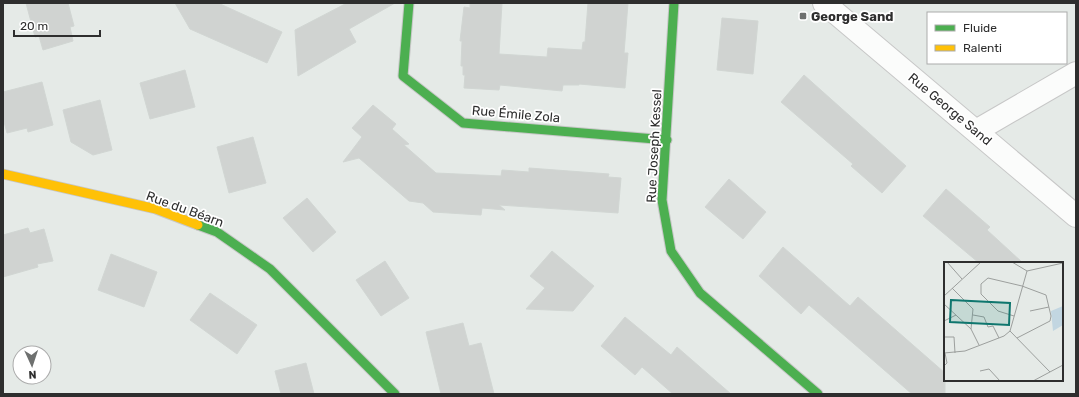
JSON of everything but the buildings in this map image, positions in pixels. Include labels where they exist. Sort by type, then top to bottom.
[{"type":"street","name":"Rue Émile Zola","points":[[409,3],[403,76],[463,123],[667,140]]},
{"type":"street","name":"Rue Joseph Kessel","points":[[674,3],[667,140],[662,200],[671,251],[700,293],[818,394]]},
{"type":"street","name":"Rue George Sand","points":[[824,3],[1076,216]]},
{"type":"street","points":[[976,131],[1076,73]]},
{"type":"street","name":"Rue du Béarn","points":[[3,174],[156,209],[217,232],[270,269],[395,394]]},
{"type":"traffic: fast","points":[[409,3],[403,76],[463,123],[667,140]]},
{"type":"traffic: fast","points":[[674,3],[662,200],[671,251],[700,293],[818,394]]},
{"type":"traffic: fast","points":[[198,225],[217,232],[270,269],[395,394]]},
{"type":"traffic: slow","points":[[3,174],[156,209],[198,225]]},
{"type":"place","name":"George Sand","points":[[803,16]]}]
